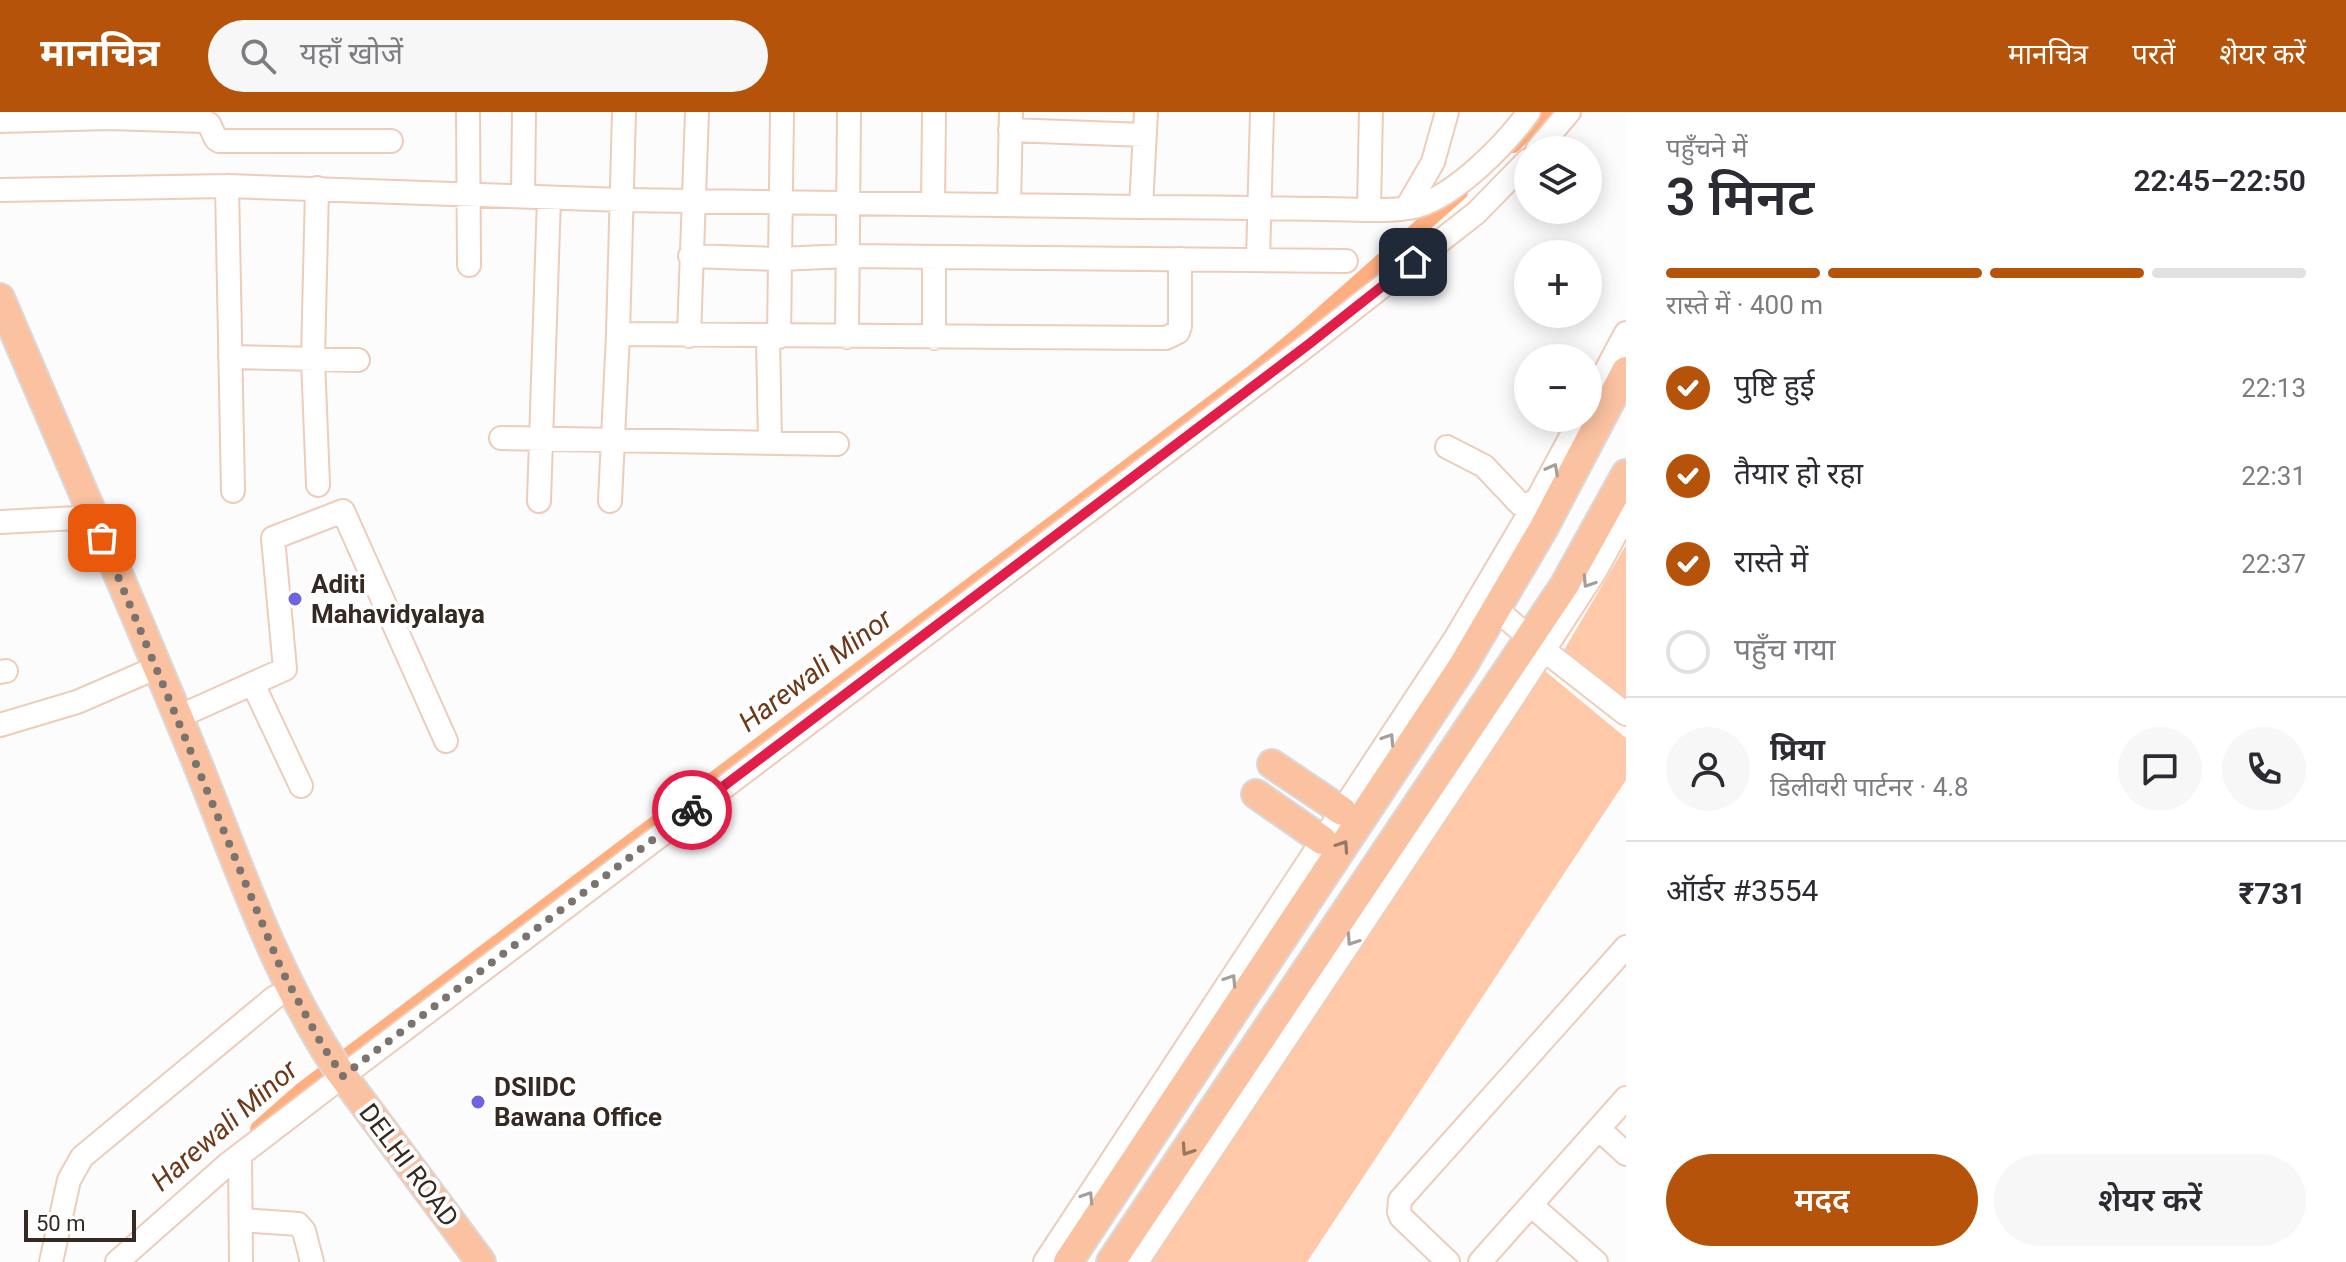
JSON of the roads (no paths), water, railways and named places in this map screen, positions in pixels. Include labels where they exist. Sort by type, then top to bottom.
[{"type":"main road","points":[[0,298],[4,329],[84,515],[178,717],[282,971],[288,1007]]},
{"type":"main road","points":[[1068,1262],[1462,667],[1488,602],[1543,529],[1626,371]]},
{"type":"main road","points":[[1111,1262],[1537,644],[1564,586],[1626,474]]},
{"type":"main road","points":[[84,515],[144,673],[288,1007],[328,1068],[450,1233],[462,1262]]},
{"type":"main road","points":[[1272,764],[1342,811]]},
{"type":"main road","points":[[1256,794],[1322,840]]},
{"type":"main road","name":"DELHI ROAD","points":[[450,1233],[481,1262]]},
{"type":"street","points":[[468,112],[469,265]]},
{"type":"street","points":[[523,196],[524,112]]},
{"type":"street","points":[[610,501],[615,440],[624,112]]},
{"type":"street","points":[[689,336],[697,112]]},
{"type":"street","points":[[770,443],[780,259],[782,112]]},
{"type":"street","points":[[847,337],[849,112]]},
{"type":"street","points":[[933,204],[934,112]]},
{"type":"street","points":[[1141,207],[1146,112]]},
{"type":"street","points":[[1258,260],[1262,112]]},
{"type":"street","points":[[1369,209],[1371,112]]},
{"type":"street","points":[[1407,207],[1433,162],[1447,112]]},
{"type":"street","points":[[0,190],[227,186],[622,200],[1369,209],[1417,206],[1442,193],[1472,172],[1529,112]]},
{"type":"street","points":[[1549,136],[1569,112]]},
{"type":"street","points":[[0,121],[109,118],[204,121],[219,141],[391,141]]},
{"type":"street","points":[[1009,205],[1010,121],[1145,135]]},
{"type":"street","points":[[117,1262],[174,1209],[240,1155],[328,1068],[1309,344],[1476,213],[1514,174]]},
{"type":"street","points":[[227,186],[233,491]]},
{"type":"street","points":[[317,188],[313,359],[318,485]]},
{"type":"street","points":[[539,501],[549,198]]},
{"type":"street","points":[[690,256],[1346,261]]},
{"type":"street","points":[[934,257],[934,338]]},
{"type":"street","points":[[618,334],[934,338],[1173,336],[1180,326],[1180,259]]},
{"type":"street","points":[[1602,378],[1626,333]]},
{"type":"street","points":[[230,357],[358,360]]},
{"type":"street","points":[[1045,1262],[1322,840],[1488,602],[1521,528],[1573,432]]},
{"type":"street","points":[[501,438],[837,444]]},
{"type":"street","points":[[1521,528],[1520,516],[1470,471],[1444,453],[1473,458],[1520,504],[1524,506],[1537,500]]},
{"type":"street","points":[[178,717],[285,669],[273,538],[343,511],[446,741]]},
{"type":"street","points":[[0,522],[84,515]]},
{"type":"street","points":[[1137,1262],[1537,644],[1596,570],[1626,515]]},
{"type":"street","points":[[1488,602],[1626,714]]},
{"type":"street","points":[[0,725],[77,702],[144,673]]},
{"type":"street","points":[[253,684],[301,786]]},
{"type":"street","points":[[1448,1262],[1401,1217],[1400,1200],[1626,947]]},
{"type":"street","points":[[51,1262],[69,1180],[82,1157],[288,1007]]},
{"type":"street","points":[[1480,1262],[1626,1098]]},
{"type":"street","points":[[1599,1129],[1626,1154]]},
{"type":"street","points":[[240,1155],[241,1262]]},
{"type":"street","points":[[1531,1205],[1596,1262]]},
{"type":"street","points":[[242,1220],[298,1224],[304,1231],[312,1262]]},
{"type":"waterway","name":"Harewali Minor","points":[[1513,145],[1546,112]]},
{"type":"waterway","name":"Harewali Minor","points":[[258,1129],[301,1091],[1254,372],[1460,192]]},
{"type":"place","name":"Aditi Mahavidyalaya","points":[[295,599]]},
{"type":"place","name":"DSIIDC Bawana Office","points":[[478,1102]]}]
